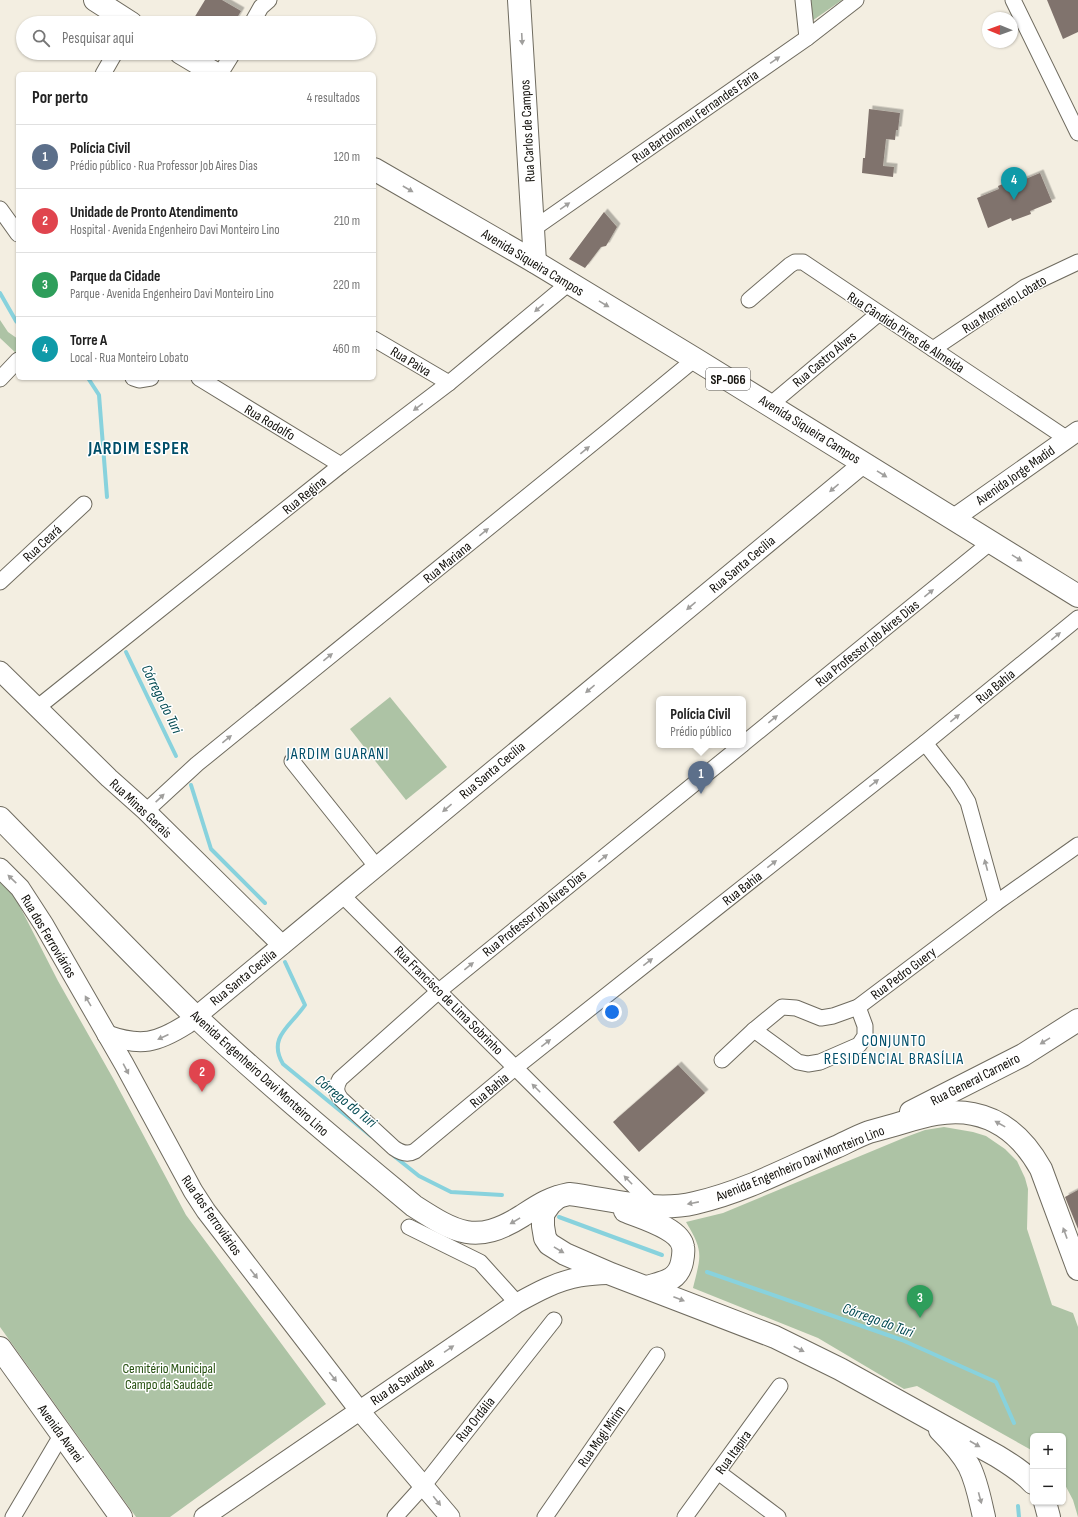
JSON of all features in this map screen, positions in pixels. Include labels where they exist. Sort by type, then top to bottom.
[{"type":"main road","points":[[95,0],[120,16]]},
{"type":"main road","name":"Rua Carlos de Campos","points":[[519,0],[535,262]]},
{"type":"main road","points":[[193,60],[213,72]]},
{"type":"main road","name":"Avenida Siqueira Campos","points":[[376,170],[535,262],[695,359],[1078,596]]},
{"type":"main road","name":"Avenida Engenheiro Davi Monteiro Lino","points":[[0,818],[196,1016],[313,1121],[408,1201],[432,1218],[458,1230],[470,1233],[494,1230],[504,1227],[541,1203],[569,1194],[656,1208],[695,1204],[750,1185],[869,1132],[922,1116],[947,1112],[972,1114],[987,1118],[1015,1134],[1026,1145],[1041,1169],[1076,1259]]},
{"type":"main road","name":"Rua General Carneiro","points":[[869,1132],[1023,1055],[1078,1020]]},
{"type":"main road","points":[[559,1196],[550,1204],[543,1214],[542,1226],[545,1238],[549,1244],[565,1254],[611,1274],[647,1286],[775,1337],[930,1418],[1013,1466],[1030,1479]]},
{"type":"main road","name":"Avenida Engenheiro Davi Monteiro Lino","points":[[596,1199],[667,1228],[680,1239],[683,1247],[680,1270],[674,1277],[666,1281],[647,1286]]},
{"type":"main road","name":"Avenida Avarei","points":[[0,1348],[121,1517]]},
{"type":"main road","points":[[930,1418],[948,1438],[969,1467],[976,1484],[984,1517]]},
{"type":"main road","points":[[1046,1505],[1049,1517]]},
{"type":"street","points":[[256,16],[261,7],[269,0]]},
{"type":"street","points":[[803,0],[807,38]]},
{"type":"street","name":"Rua Bartolomeu Fernandes Faria","points":[[533,228],[807,38],[856,0]]},
{"type":"street","points":[[1013,0],[1073,111],[1078,133]]},
{"type":"street","points":[[104,72],[111,60]]},
{"type":"street","points":[[221,72],[229,60]]},
{"type":"street","points":[[0,209],[16,231]]},
{"type":"street","name":"Rua Cândido Pires de Almeida","points":[[749,300],[790,265],[795,262],[803,262],[878,314],[1072,435]]},
{"type":"street","name":"Rua Monteiro Lobato","points":[[933,349],[1025,287],[1078,262]]},
{"type":"street","name":"Rua Regina","points":[[38,708],[341,465],[449,383],[569,283]]},
{"type":"street","name":"Rua Castro Alves","points":[[770,405],[878,314]]},
{"type":"street","name":"Rua Paiva","points":[[376,339],[449,383]]},
{"type":"street","name":"Rua Mariana","points":[[146,811],[197,764],[695,359]]},
{"type":"street","points":[[0,379],[16,362]]},
{"type":"street","name":"Rua Rodolfo","points":[[201,380],[341,465]]},
{"type":"street","name":"Avenida Jorge Madid","points":[[953,519],[1072,435]]},
{"type":"street","name":"Rua Santa Cecília","points":[[107,1035],[120,1040],[133,1042],[158,1040],[174,1032],[196,1016],[343,896],[376,866],[864,463]]},
{"type":"street","name":"Rua Ceará","points":[[0,582],[84,504]]},
{"type":"street","name":"Rua Professor Job Aires Dias","points":[[746,741],[991,542]]},
{"type":"street","name":"Rua Bahia","points":[[404,1153],[415,1151],[516,1067],[925,743],[1078,618]]},
{"type":"street","name":"Rua Minas Gerais","points":[[0,671],[109,778],[146,811],[282,945]]},
{"type":"street","points":[[925,743],[958,784],[968,802],[996,903]]},
{"type":"street","name":"Rua Professor Job Aires Dias","points":[[404,1153],[394,1148],[337,1095],[336,1090],[340,1079],[439,991],[737,748]]},
{"type":"street","points":[[292,761],[376,866]]},
{"type":"street","name":"Rua Pedro Guery","points":[[722,1060],[754,1030],[782,1007],[796,1008],[821,1018],[833,1016],[858,1007],[996,903],[1078,845]]},
{"type":"street","name":"Rua dos Ferroviários","points":[[0,868],[20,888],[44,925],[206,1211],[359,1410],[450,1517]]},
{"type":"street","name":"Rua Francisco de Lima Sobrinho","points":[[343,896],[656,1208]]},
{"type":"street","points":[[754,1030],[798,1062],[808,1064],[820,1062],[859,1045],[865,1036],[865,1026],[858,1007]]},
{"type":"street","points":[[409,1227],[480,1262],[517,1303]]},
{"type":"street","name":"Rua da Saudade","points":[[204,1517],[517,1303],[545,1288],[558,1283],[580,1277],[611,1274]]},
{"type":"street","name":"Rua Ordália","points":[[395,1517],[424,1485],[554,1320]]},
{"type":"street","name":"Rua Mogi Mirim","points":[[545,1517],[657,1355]]},
{"type":"street","name":"Rua Itapira","points":[[685,1517],[780,1386]]},
{"type":"street","points":[[13,1517],[62,1434]]},
{"type":"street","points":[[718,1472],[778,1517]]},
{"type":"green space","points":[[811,0],[842,0],[812,21]]},
{"type":"green space","points":[[0,320],[8,332],[16,338],[16,353],[0,338]]},
{"type":"green space","points":[[390,697],[447,767],[406,800],[350,729]]},
{"type":"green space","name":"Cemitério Municipal Campo da Saudade","points":[[0,877],[13,893],[58,981],[114,1080],[186,1215],[326,1404],[170,1517],[136,1517],[0,1327]]},
{"type":"green space","points":[[944,1127],[986,1136],[1005,1149],[1017,1161],[1025,1178],[1028,1189],[1027,1229],[1052,1305],[1073,1313],[1078,1327],[1078,1517],[1073,1500],[1066,1487],[1066,1433],[1030,1433],[1030,1449],[917,1386],[904,1389],[818,1338],[693,1288],[698,1268],[699,1254],[696,1240],[686,1222],[723,1213],[925,1130]]},
{"type":"building","points":[[205,0],[222,0],[241,11],[238,16],[195,16]]},
{"type":"building","points":[[1047,0],[1078,0],[1078,32],[1063,39]]},
{"type":"building","points":[[869,109],[900,113],[895,140],[886,139],[883,166],[894,167],[893,177],[862,173],[863,158],[865,158]]},
{"type":"building","points":[[1040,173],[1052,202],[1030,211],[1031,214],[1012,221],[1011,218],[988,228],[977,198],[999,189],[998,186],[1014,179],[1016,183]]},
{"type":"building","points":[[604,212],[617,227],[606,246],[601,247],[585,268],[569,259]]},
{"type":"building","points":[[678,1065],[705,1093],[639,1152],[613,1122]]},
{"type":"building","points":[[1078,1190],[1078,1229],[1065,1197]]},
{"type":"waterway","name":"Córrego do Turi","points":[[0,293],[16,321]]},
{"type":"waterway","name":"Córrego do Turi","points":[[89,380],[99,395],[107,497]]},
{"type":"waterway","name":"Córrego do Turi","points":[[126,652],[176,756]]},
{"type":"waterway","name":"Córrego do Turi","points":[[191,785],[211,849],[265,903]]},
{"type":"waterway","name":"Córrego do Turi","points":[[285,962],[305,1005],[279,1039],[279,1055],[283,1064],[371,1136]]},
{"type":"waterway","name":"Córrego do Turi","points":[[394,1156],[419,1176],[451,1192],[502,1195]]},
{"type":"waterway","name":"Córrego do Turi","points":[[559,1217],[662,1255]]},
{"type":"waterway","name":"Córrego do Turi","points":[[707,1272],[902,1340],[996,1382],[1014,1423]]},
{"type":"waterway","name":"Córrego do Turi","points":[[1018,1506],[1019,1517]]},
{"type":"place","name":"Torre A","points":[[1014,200]]},
{"type":"place","name":"Polícia Civil","points":[[701,794]]},
{"type":"place","name":"Unidade de Pronto Atendimento","points":[[202,1092]]},
{"type":"place","name":"Parque da Cidade","points":[[920,1318]]},
{"type":"district","name":"JARDIM ESPER","points":[[139,448]]},
{"type":"district","name":"JARDIM GUARANI","points":[[338,753]]},
{"type":"district","name":"CONJUNTO RESIDENCIAL BRASÍLIA","points":[[894,1049]]}]
